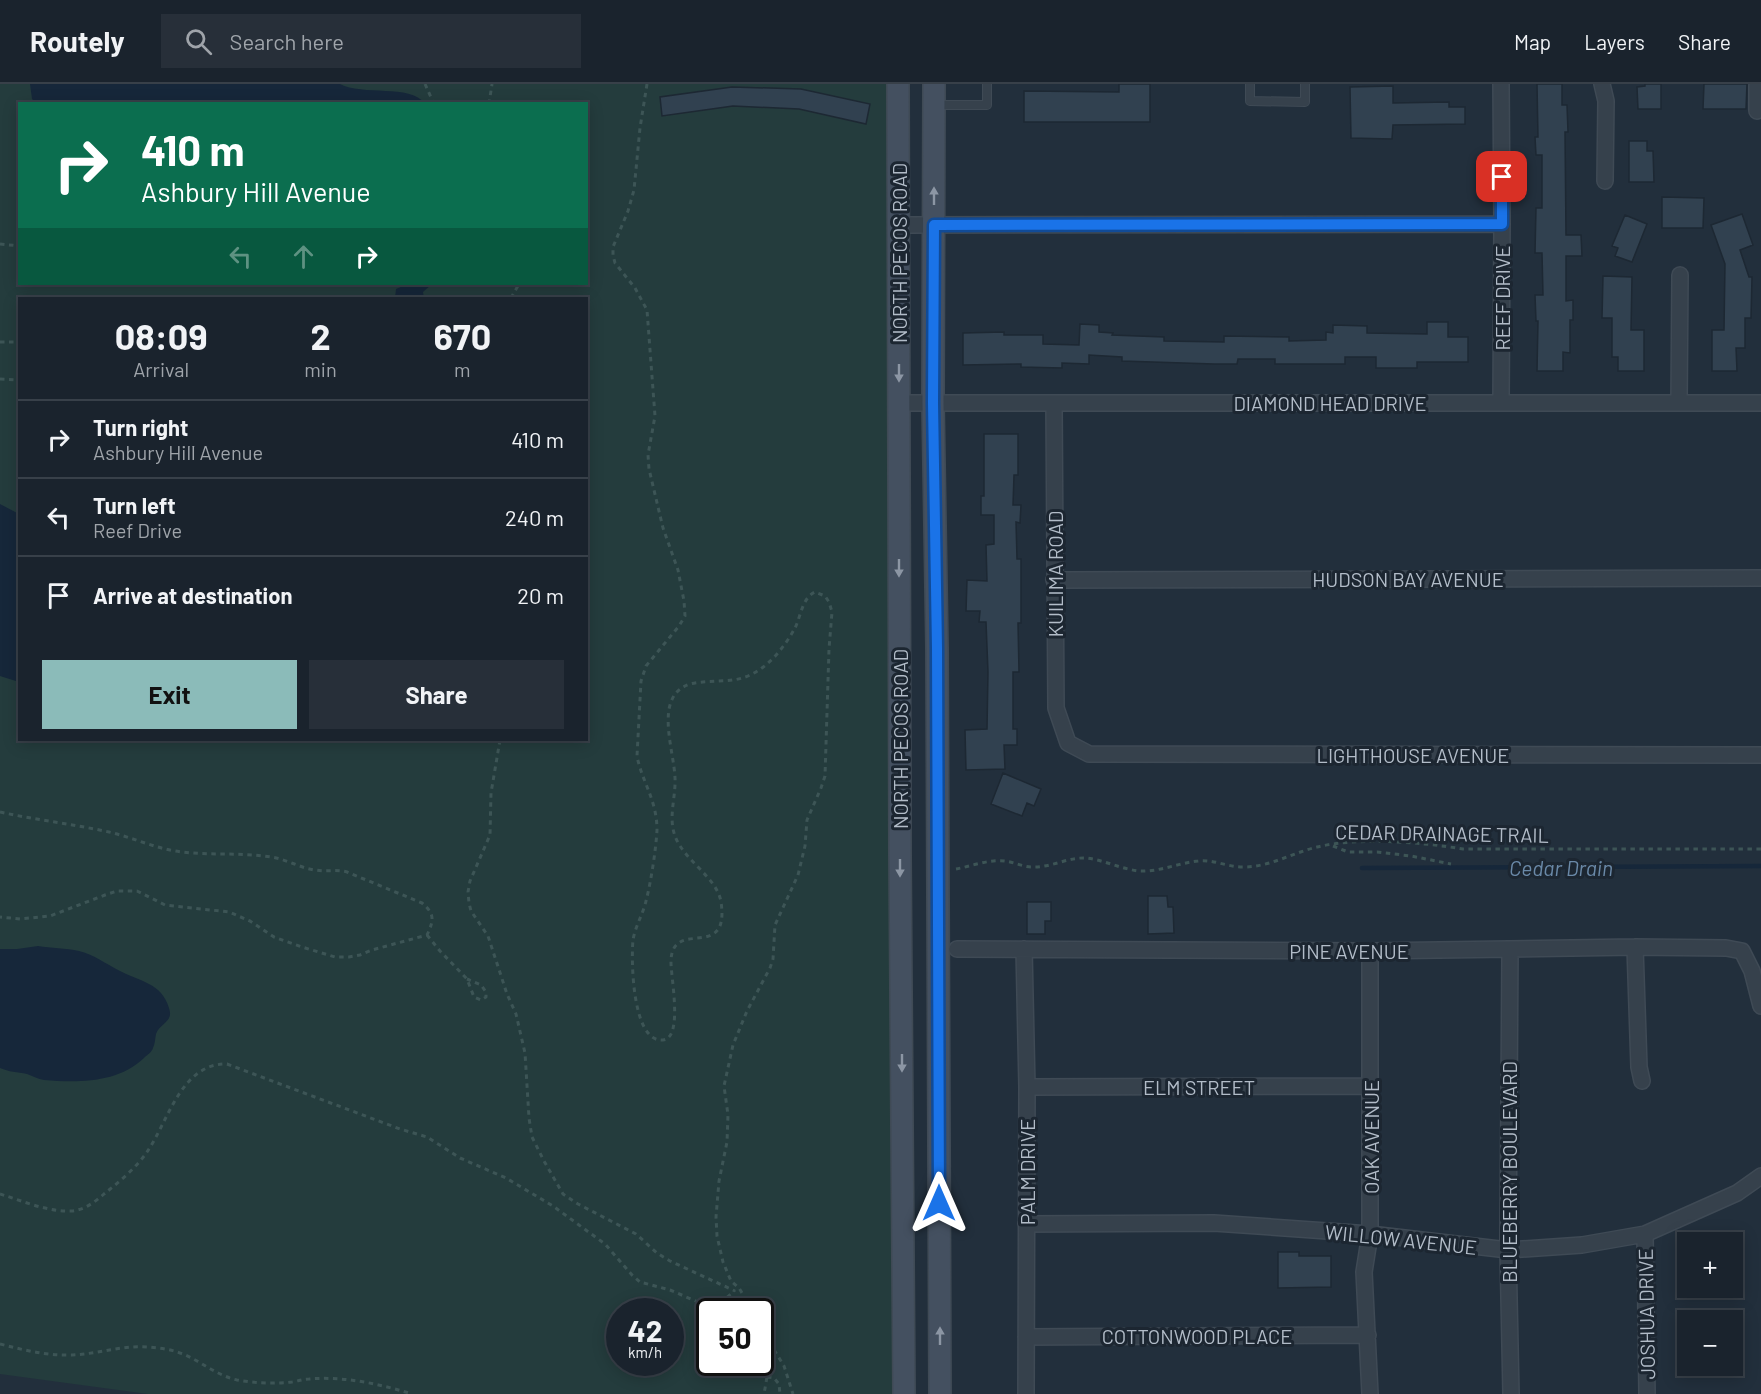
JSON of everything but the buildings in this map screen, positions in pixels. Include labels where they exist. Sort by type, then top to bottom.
[{"type":"main road","name":"NORTH PECOS ROAD","points":[[898,84],[904,1394]]},
{"type":"main road","name":"NORTH PECOS ROAD","points":[[934,84],[933,403],[937,660],[940,1394]]},
{"type":"street","name":"REEF DRIVE","points":[[1501,84],[1501,403]]},
{"type":"street","points":[[1602,84],[1606,101],[1605,181]]},
{"type":"street","points":[[1756,111],[1759,84]]},
{"type":"street","points":[[899,225],[1502,224]]},
{"type":"street","points":[[1679,403],[1680,275]]},
{"type":"street","name":"DIAMOND HEAD DRIVE","points":[[899,403],[1761,403]]},
{"type":"street","name":"KUILIMA ROAD","points":[[1054,404],[1056,708],[1068,743]]},
{"type":"street","name":"HUDSON BAY AVENUE","points":[[1054,580],[1761,578]]},
{"type":"street","name":"LIGHTHOUSE AVENUE","points":[[1068,743],[1089,754],[1761,755]]},
{"type":"street","points":[[1635,947],[1639,1067],[1642,1081]]},
{"type":"street","name":"PINE AVENUE","points":[[957,949],[1370,951],[1726,948],[1742,951],[1752,971],[1761,1006]]},
{"type":"street","name":"PALM DRIVE","points":[[1024,949],[1027,1087],[1026,1394]]},
{"type":"street","name":"BLUEBERRY BOULEVARD","points":[[1510,949],[1508,1250],[1511,1394]]},
{"type":"street","name":"OAK AVENUE","points":[[1370,951],[1370,1234],[1364,1272],[1370,1394]]},
{"type":"street","name":"ELM STREET","points":[[1027,1087],[1371,1086]]},
{"type":"street","name":"WILLOW AVENUE","points":[[1026,1224],[1214,1223],[1370,1234],[1508,1250],[1582,1245],[1645,1234],[1737,1193],[1761,1176]]},
{"type":"street","name":"JOSHUA DRIVE","points":[[1645,1234],[1647,1394]]},
{"type":"street","name":"COTTONWOOD PLACE","points":[[1026,1337],[1368,1335]]},
{"type":"lane","points":[[934,105],[987,105],[987,84]]},
{"type":"lane","points":[[1250,84],[1250,101],[1305,102],[1305,84]]},
{"type":"path","points":[[425,84],[433,102]]},
{"type":"path","points":[[489,102],[492,84]]},
{"type":"path","points":[[647,84],[634,190],[613,247],[613,255],[615,263],[635,288],[646,310],[655,416],[648,455],[649,469],[663,528],[678,570],[685,616],[646,666],[641,681],[640,696],[637,756],[648,785],[656,814],[657,828],[650,887],[634,937],[633,976],[639,1018],[653,1038],[660,1041],[672,1035],[675,994],[670,962],[672,951],[684,939],[709,937],[715,933],[722,913],[721,901],[715,887],[687,857],[674,835],[672,810],[675,778],[668,724],[672,699],[675,692],[682,686],[743,679],[760,669],[784,646],[810,594],[815,592],[825,596],[832,612],[825,776],[809,812],[805,846],[798,875],[775,925],[773,958],[770,968],[747,1011],[733,1045],[724,1086],[728,1115],[727,1142],[718,1187],[717,1236],[723,1262],[731,1281],[745,1298]]},
{"type":"path","points":[[0,244],[18,246]]},
{"type":"path","points":[[0,342],[18,342]]},
{"type":"path","points":[[0,379],[18,380]]},
{"type":"path","points":[[500,741],[491,793],[490,835],[470,881],[468,892],[471,911],[488,936],[521,1031],[532,1137],[563,1194],[636,1234],[657,1253],[670,1261],[735,1291]]},
{"type":"path","points":[[0,813],[110,832],[174,851],[273,857],[308,869],[347,872],[422,903],[429,909],[432,917],[432,926],[428,935]]},
{"type":"path","name":"CEDAR DRAINAGE TRAIL","points":[[953,870],[993,861],[1004,861],[1031,868],[1088,858],[1138,870],[1153,870],[1202,860],[1240,867],[1255,866],[1270,864],[1317,847],[1359,842],[1428,844],[1463,849],[1761,849]]},
{"type":"path","points":[[1332,845],[1348,852],[1377,852],[1451,864]]},
{"type":"path","points":[[0,917],[20,919],[50,916],[117,891],[137,891],[165,905],[229,912],[281,939],[335,957],[360,955],[428,935]]},
{"type":"path","points":[[428,935],[467,980],[474,997],[482,1000],[486,997],[483,987],[467,980]]},
{"type":"path","points":[[0,1194],[38,1206],[60,1210],[73,1211],[89,1205],[109,1190],[147,1152],[177,1097],[190,1080],[208,1067],[227,1064],[427,1137],[460,1158],[506,1178],[553,1206],[604,1244],[640,1282],[670,1290],[696,1301]]},
{"type":"path","points":[[727,1298],[739,1288]]},
{"type":"path","points":[[0,1344],[34,1353],[54,1355],[73,1355],[132,1346],[148,1347],[180,1353],[210,1370],[236,1379],[271,1383],[331,1378],[376,1384],[412,1394]]},
{"type":"path","points":[[774,1350],[784,1366],[794,1394]]},
{"type":"path","points":[[764,1394],[767,1377],[774,1378],[779,1384],[780,1394]]},
{"type":"green space","points":[[0,84],[887,84],[895,1394],[148,1394],[0,1374]]},
{"type":"water","points":[[30,84],[340,84],[361,89],[408,94],[418,97],[423,102],[35,102],[32,99]]},
{"type":"water","points":[[406,285],[431,285],[423,292],[424,297],[395,297],[396,289]]},
{"type":"water","points":[[0,504],[18,513],[18,682],[0,676]]},
{"type":"water","points":[[38,946],[84,952],[149,984],[161,993],[166,1000],[170,1016],[158,1030],[151,1052],[134,1066],[97,1080],[44,1080],[0,1068],[0,949]]},
{"type":"waterway","name":"Cedar Drain","points":[[1362,868],[1761,866]]},
{"type":"route","points":[[939,1203],[937,648],[933,403],[934,225],[1502,224],[1502,177]]}]
